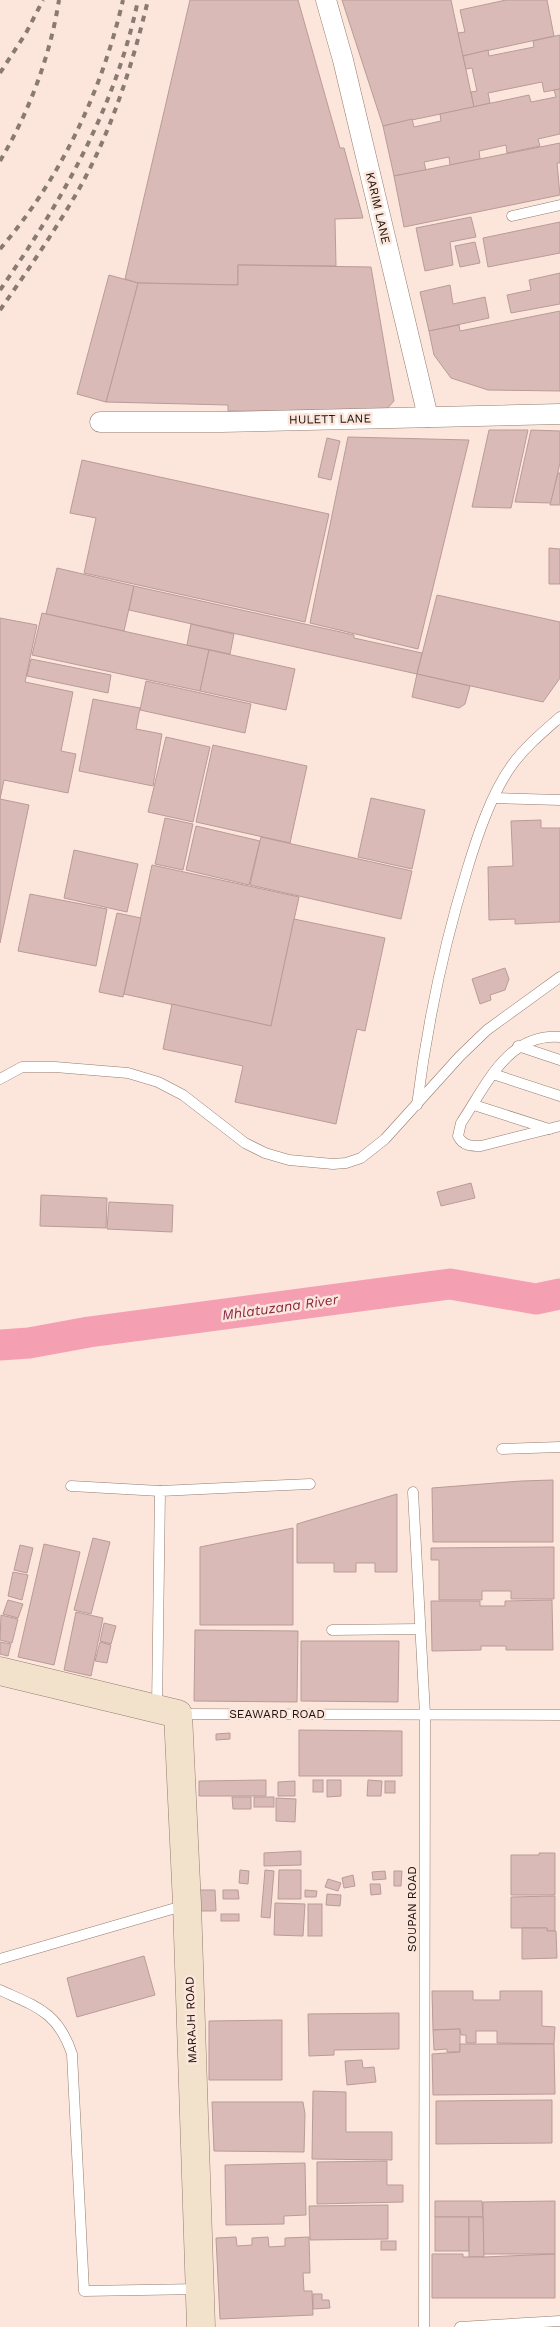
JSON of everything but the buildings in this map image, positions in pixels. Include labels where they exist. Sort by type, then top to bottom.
[{"type":"street","name":"KARIM LANE","points":[[326,0],[343,60],[428,417]]},
{"type":"street","name":"HULETT LANE","points":[[100,422],[560,414]]},
{"type":"street","name":"SEAWARD ROAD","points":[[0,1671],[167,1711]]},
{"type":"street","name":"MARAJH ROAD","points":[[167,1711],[187,1904],[200,2327]]},
{"type":"lane","points":[[512,216],[560,205]]},
{"type":"lane","points":[[417,1105],[426,1033],[454,913],[481,825],[511,766],[560,717]]},
{"type":"lane","points":[[495,798],[560,800]]},
{"type":"lane","points":[[0,1078],[22,1068],[55,1067],[128,1073],[158,1082],[183,1095],[245,1143],[266,1153],[289,1160],[333,1164],[346,1163],[373,1150],[417,1105],[460,1056],[487,1030],[560,977]]},
{"type":"lane","points":[[560,1037],[534,1039],[518,1046],[507,1056],[493,1074],[458,1132],[462,1143],[470,1146],[498,1143],[560,1126]]},
{"type":"lane","points":[[518,1046],[560,1060]]},
{"type":"lane","points":[[493,1074],[560,1096]]},
{"type":"lane","points":[[474,1105],[550,1130]]},
{"type":"lane","points":[[502,1449],[560,1447]]},
{"type":"lane","points":[[71,1486],[160,1491],[310,1484]]},
{"type":"lane","points":[[160,1491],[167,1711]]},
{"type":"lane","name":"SOUPAN ROAD","points":[[413,1492],[425,1714],[424,2327]]},
{"type":"lane","points":[[332,1630],[420,1629]]},
{"type":"lane","name":"SEAWARD ROAD","points":[[167,1711],[560,1715]]},
{"type":"lane","points":[[0,1958],[187,1904]]},
{"type":"lane","points":[[0,1990],[45,2010],[62,2030],[72,2054],[84,2291],[199,2289]]},
{"type":"lane","points":[[460,2327],[560,2321]]},
{"type":"waterway","name":"Mhlatuzana River","points":[[0,1345],[29,1343],[89,1332],[450,1284],[536,1299],[560,1294]]},
{"type":"railway","points":[[0,73],[26,33],[43,0]]},
{"type":"railway","points":[[0,161],[20,123],[37,84],[50,42],[59,0]]},
{"type":"railway","points":[[0,249],[42,193],[76,132],[104,67],[123,0]]},
{"type":"railway","points":[[0,290],[45,222],[84,152],[116,78],[138,0]]},
{"type":"railway","points":[[0,310],[39,254],[88,173],[119,101],[148,0]]}]
